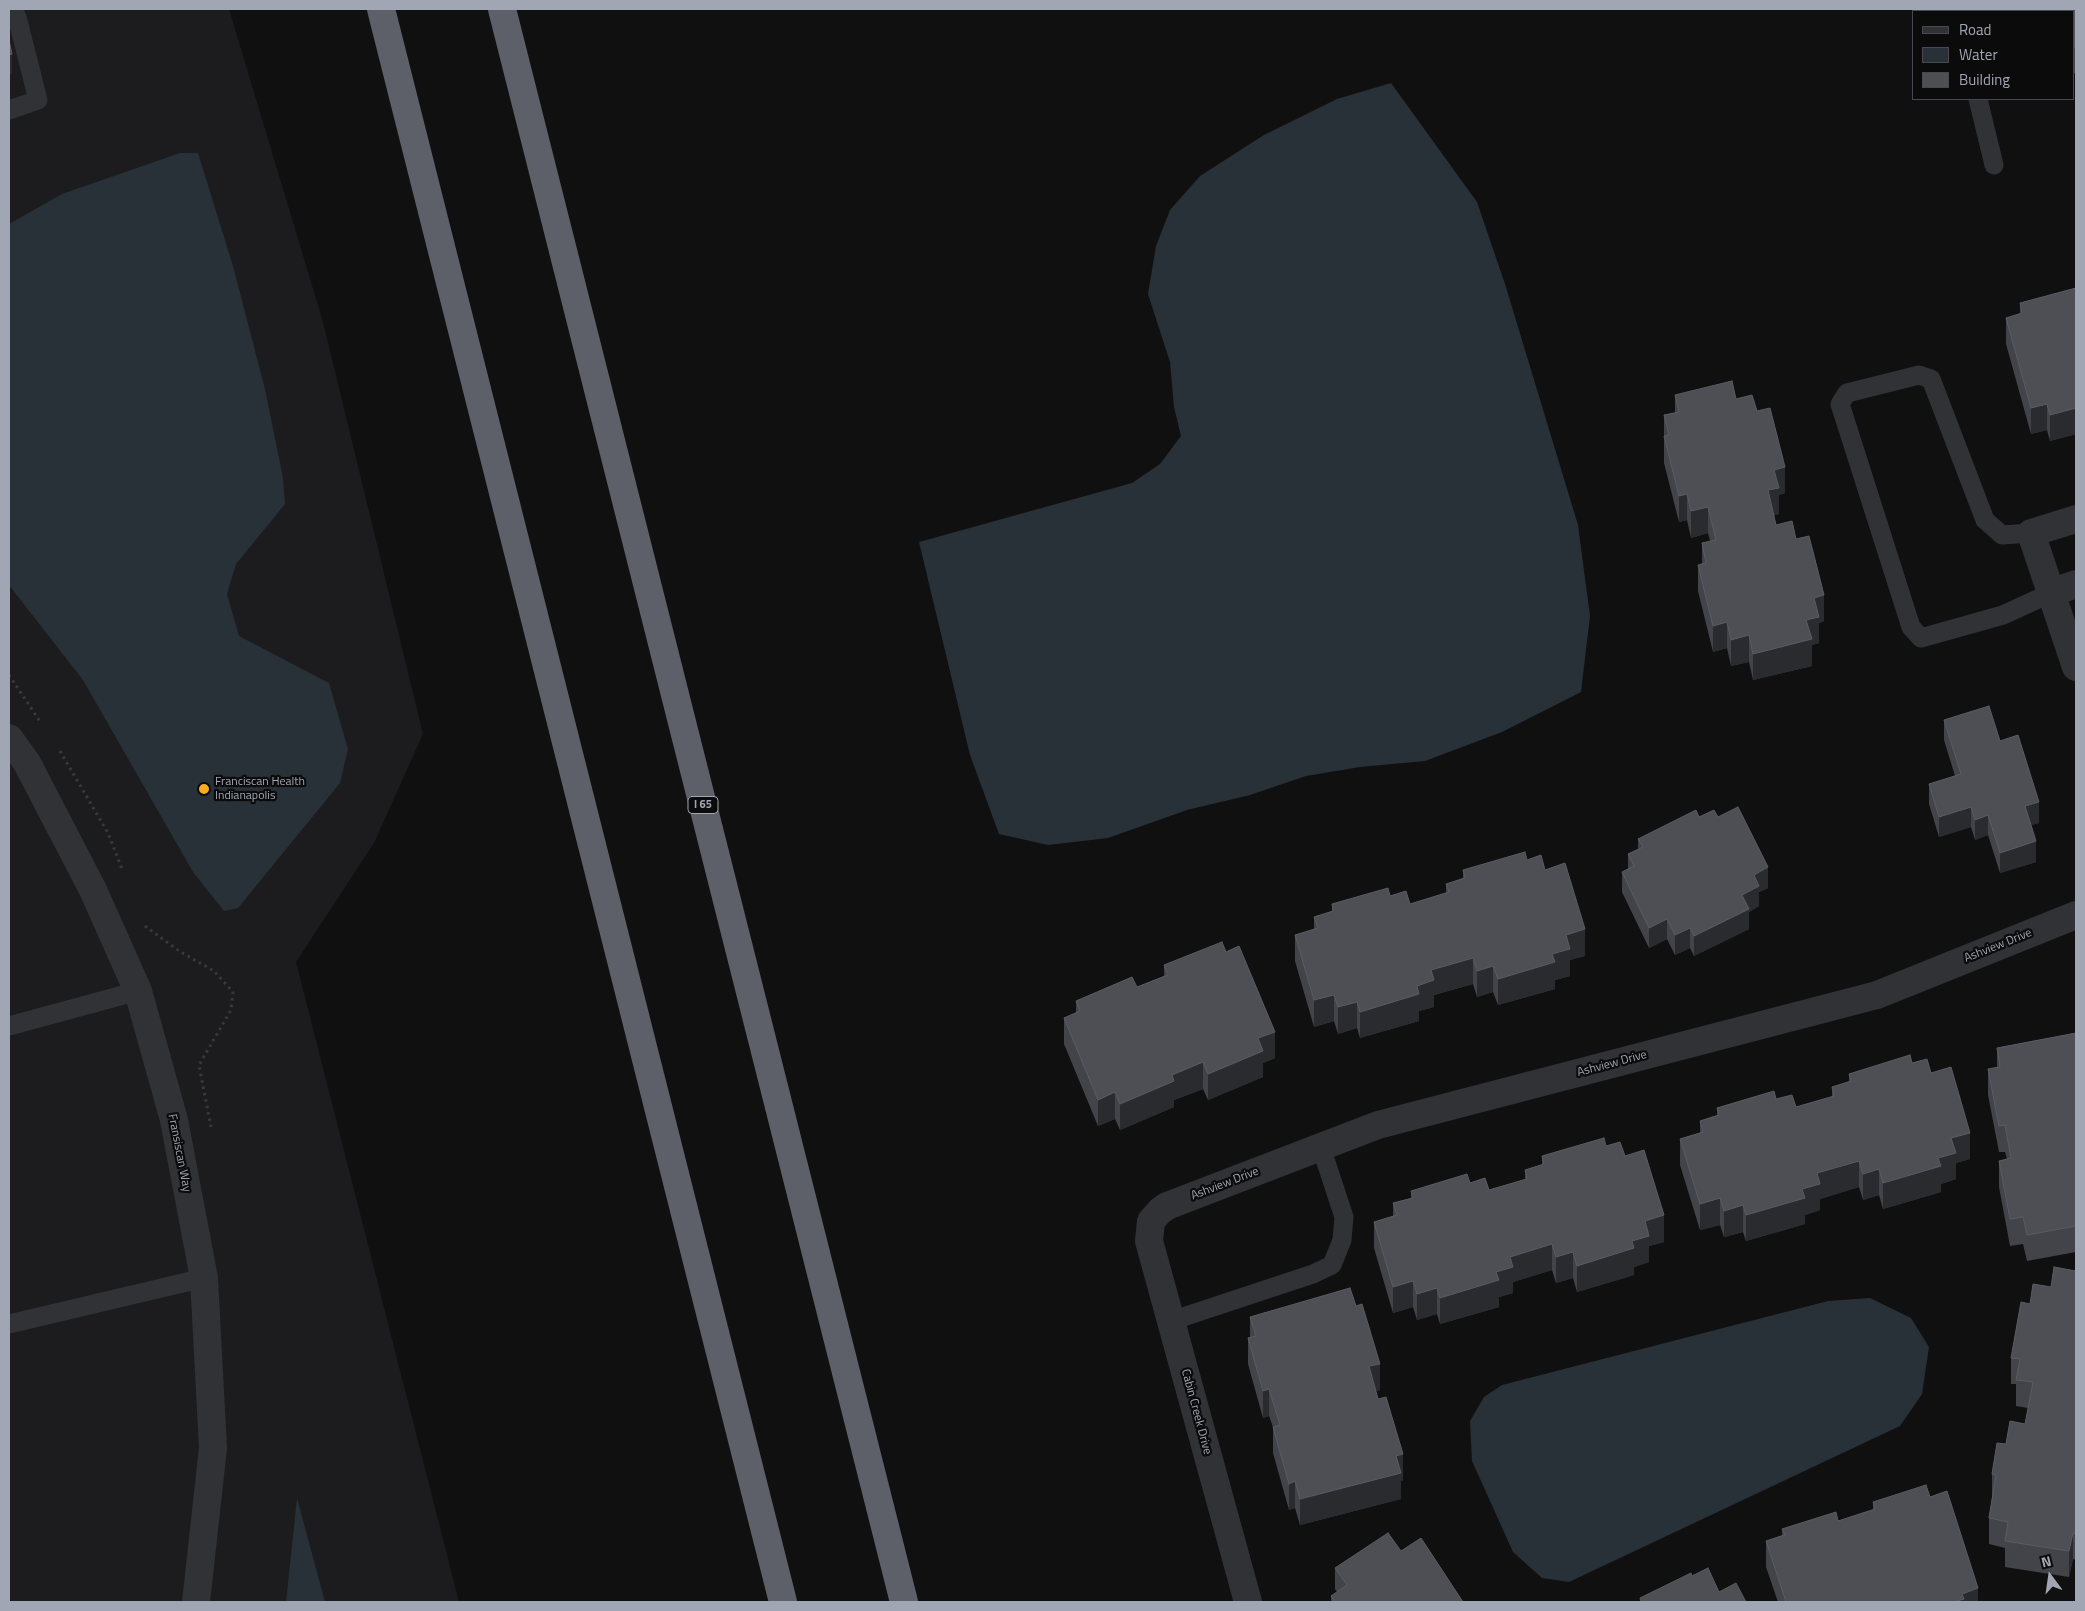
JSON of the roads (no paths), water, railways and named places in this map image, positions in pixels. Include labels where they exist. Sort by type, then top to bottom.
[{"type":"highway","points":[[381,9],[783,1602]]},
{"type":"highway","name":"I 65","points":[[502,9],[904,1602]]},
{"type":"street","points":[[2076,519],[2031,533],[2064,588],[2076,668]]},
{"type":"street","name":"Fransiscan Way","points":[[9,738],[28,763],[94,890],[138,991],[174,1120],[204,1278],[213,1448],[196,1602]]},
{"type":"street","name":"Ashview Drive","points":[[1152,1221],[1167,1206],[1378,1125],[1877,995],[2076,915]]},
{"type":"street","name":"Cabin Creek Drive","points":[[1152,1221],[1149,1241],[1248,1602]]},
{"type":"lane","points":[[9,110],[38,100],[17,17]]},
{"type":"lane","points":[[1978,100],[1994,165]]},
{"type":"lane","points":[[2031,533],[2002,535],[1985,520],[1931,379],[1919,375],[1848,393],[1840,404],[1911,627],[1921,638],[2003,616],[2064,588]]},
{"type":"lane","points":[[9,1026],[138,991]]},
{"type":"lane","points":[[1171,1321],[1313,1274],[1332,1265],[1342,1240],[1344,1217],[1321,1147]]},
{"type":"lane","points":[[9,1324],[204,1278]]},
{"type":"water","points":[[1391,83],[1477,202],[1505,284],[1578,525],[1590,616],[1581,692],[1502,732],[1425,761],[1360,767],[1306,776],[1250,795],[1187,810],[1108,838],[1048,845],[999,834],[970,755],[919,542],[1132,483],[1160,464],[1181,436],[1174,407],[1170,362],[1148,294],[1156,246],[1170,210],[1200,176],[1264,135],[1337,99]]},
{"type":"water","points":[[180,153],[198,153],[233,266],[265,389],[283,478],[285,504],[236,564],[227,594],[239,636],[329,683],[348,749],[340,783],[238,908],[224,911],[193,872],[83,680],[9,585],[9,224],[62,194]]},
{"type":"water","points":[[1870,1298],[1911,1318],[1929,1347],[1922,1394],[1900,1426],[1569,1582],[1542,1578],[1513,1552],[1472,1461],[1470,1421],[1484,1397],[1502,1385],[1828,1301]]},
{"type":"water","points":[[297,1498],[325,1602],[286,1602]]},
{"type":"place","name":"Franciscan Health Indianapolis","points":[[204,789]]}]
